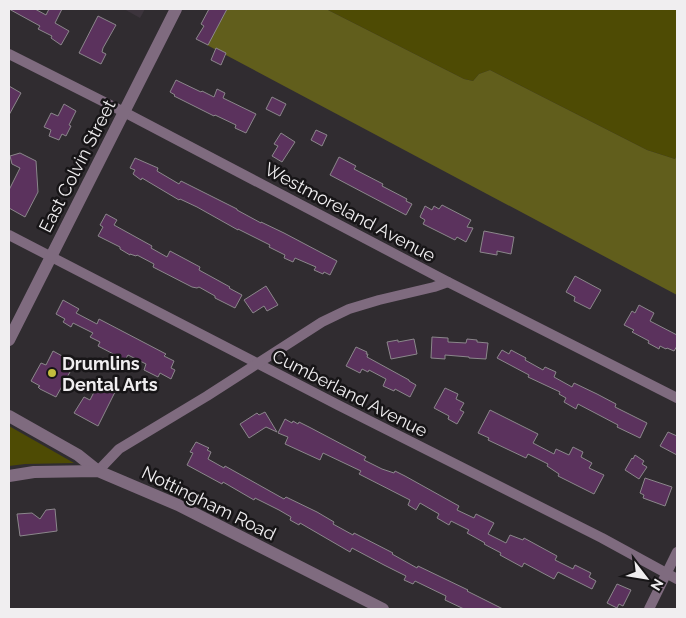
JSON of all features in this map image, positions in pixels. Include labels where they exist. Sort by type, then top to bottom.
[{"type":"street","name":"East Colvin Street","points":[[9,340],[176,9]]},
{"type":"street","name":"Westmoreland Avenue","points":[[9,54],[124,112],[448,282],[677,398]]},
{"type":"street","name":"Cumberland Avenue","points":[[9,235],[338,405],[602,538],[677,579]]},
{"type":"street","points":[[9,416],[78,455],[98,472],[119,449],[208,396],[322,322],[349,309],[448,282]]},
{"type":"street","name":"Nottingham Road","points":[[9,476],[34,472],[98,472],[178,505],[383,609]]},
{"type":"street","points":[[649,609],[677,552]]},
{"type":"shaded area","points":[[124,9],[145,9],[140,18]]},
{"type":"shaded area","points":[[222,9],[326,9],[464,79],[473,81],[479,74],[490,70],[647,150],[675,159],[677,155],[677,295],[207,45],[226,11]]},
{"type":"shaded area","points":[[326,9],[677,9],[677,155],[675,159],[647,150],[490,70],[479,74],[473,81],[464,79]]},
{"type":"shaded area","points":[[9,426],[74,463],[9,466]]},
{"type":"building","points":[[9,9],[35,9],[46,15],[49,9],[62,9],[55,23],[69,31],[61,45],[51,38],[52,36],[38,29],[40,26]]},
{"type":"building","points":[[209,9],[227,9],[208,45],[196,39],[204,26],[201,24]]},
{"type":"building","points":[[98,16],[116,25],[103,48],[102,52],[106,54],[101,64],[79,53]]},
{"type":"building","points":[[216,48],[226,53],[221,65],[211,60]]},
{"type":"building","points":[[176,80],[214,97],[217,89],[225,93],[223,98],[256,114],[246,133],[235,128],[236,125],[174,96],[170,92]]},
{"type":"building","points":[[9,86],[21,93],[9,115]]},
{"type":"building","points":[[272,97],[286,104],[280,116],[266,109]]},
{"type":"building","points":[[64,104],[76,111],[66,136],[62,134],[59,140],[49,136],[51,130],[44,127],[51,113],[58,116]]},
{"type":"building","points":[[316,130],[327,135],[322,146],[311,140]]},
{"type":"building","points":[[281,133],[295,142],[282,162],[272,156],[278,146],[274,144]]},
{"type":"building","points":[[20,153],[36,161],[38,192],[25,217],[9,208],[9,190],[20,168],[12,164],[10,156]]},
{"type":"building","points":[[339,157],[356,166],[354,169],[407,199],[406,201],[412,204],[406,215],[330,175]]},
{"type":"building","points":[[135,158],[158,168],[157,171],[179,184],[181,181],[337,261],[330,275],[314,270],[316,267],[295,258],[293,262],[284,258],[285,255],[269,247],[270,245],[197,207],[179,200],[142,178],[141,180],[133,174],[135,170],[130,168]]},
{"type":"building","points":[[442,205],[471,220],[467,227],[473,228],[466,242],[457,237],[455,240],[423,224],[425,220],[420,217],[425,206],[432,210],[434,206],[439,209]]},
{"type":"building","points":[[106,214],[117,220],[114,225],[152,246],[151,248],[167,257],[170,251],[200,267],[199,270],[242,295],[235,308],[199,287],[192,287],[153,267],[154,264],[137,255],[130,255],[120,249],[120,247],[98,236],[103,227],[100,225]]},
{"type":"building","points":[[484,231],[514,237],[511,254],[497,251],[497,255],[480,252]]},
{"type":"building","points":[[575,276],[601,290],[590,309],[574,301],[575,297],[566,292]]},
{"type":"building","points":[[266,286],[278,305],[267,311],[264,306],[253,313],[244,300]]},
{"type":"building","points":[[63,300],[79,309],[76,313],[97,324],[99,319],[166,354],[164,356],[174,361],[171,368],[175,370],[171,379],[160,373],[158,377],[144,370],[146,364],[128,355],[125,360],[98,346],[100,342],[90,337],[93,333],[73,323],[71,327],[63,322],[65,319],[56,314]]},
{"type":"building","points":[[639,305],[654,313],[650,321],[677,335],[677,346],[674,351],[660,346],[659,349],[632,332],[634,330],[624,325],[632,311],[635,313]]},
{"type":"building","points":[[432,337],[448,338],[448,342],[466,343],[467,339],[488,343],[486,359],[445,355],[445,359],[431,358]]},
{"type":"building","points":[[414,339],[417,354],[391,359],[387,342]]},
{"type":"building","points":[[356,347],[367,352],[367,357],[416,385],[410,397],[395,389],[394,391],[383,386],[386,379],[369,370],[368,372],[362,369],[360,373],[346,366]]},
{"type":"building","points":[[502,350],[509,354],[511,350],[543,370],[545,367],[556,372],[554,377],[572,387],[574,383],[597,394],[616,404],[615,407],[647,423],[640,438],[578,404],[576,409],[564,402],[566,398],[559,394],[560,392],[528,377],[529,375],[497,358]]},
{"type":"building","name":"Drumlins Dental Arts","points":[[53,351],[75,363],[56,397],[40,389],[38,387],[40,386],[31,381],[41,363],[46,365]]},
{"type":"building","points":[[98,384],[115,392],[98,426],[74,413],[84,397],[90,400]]},
{"type":"building","points":[[445,388],[458,394],[456,399],[464,403],[460,410],[464,412],[457,424],[448,419],[449,416],[434,408]]},
{"type":"building","points":[[490,410],[538,434],[533,443],[554,454],[556,449],[569,455],[573,447],[583,452],[581,457],[592,463],[589,468],[604,475],[594,494],[558,476],[559,474],[547,466],[548,464],[528,454],[526,458],[488,440],[489,438],[478,433]]},
{"type":"building","points":[[265,412],[277,432],[266,427],[249,438],[240,424],[257,413],[259,415]]},
{"type":"building","points":[[285,419],[292,423],[293,421],[298,424],[299,422],[309,427],[366,457],[364,460],[382,469],[394,473],[395,471],[405,476],[459,506],[457,510],[474,518],[476,514],[494,523],[488,534],[506,543],[510,535],[523,540],[524,538],[557,556],[555,560],[573,569],[575,565],[591,573],[589,577],[596,581],[592,589],[558,572],[554,579],[524,563],[522,567],[467,533],[469,530],[451,521],[449,525],[437,518],[439,514],[420,503],[416,510],[408,505],[410,500],[359,474],[361,471],[323,453],[320,460],[285,444],[288,437],[278,433]]},
{"type":"building","points":[[668,432],[677,436],[677,455],[660,446]]},
{"type":"building","points":[[196,442],[209,448],[207,450],[211,452],[208,459],[224,468],[225,466],[284,499],[286,497],[317,512],[353,535],[354,533],[417,568],[418,566],[503,609],[464,609],[445,600],[446,596],[415,581],[413,584],[404,580],[406,576],[352,548],[350,552],[300,523],[299,525],[290,520],[291,517],[279,510],[255,498],[254,500],[223,482],[222,484],[187,465],[193,453],[190,452]]},
{"type":"building","points":[[635,455],[644,461],[642,464],[647,467],[639,479],[625,470]]},
{"type":"building","points":[[645,478],[672,487],[665,506],[643,498],[644,495],[640,493]]},
{"type":"building","points":[[55,509],[57,531],[20,536],[17,514],[32,513],[40,519],[46,510]]},
{"type":"building","points":[[617,584],[631,590],[623,606],[619,604],[617,608],[607,603]]},
{"type":"place","name":"Drumlins Dental Arts","points":[[52,373]]}]
